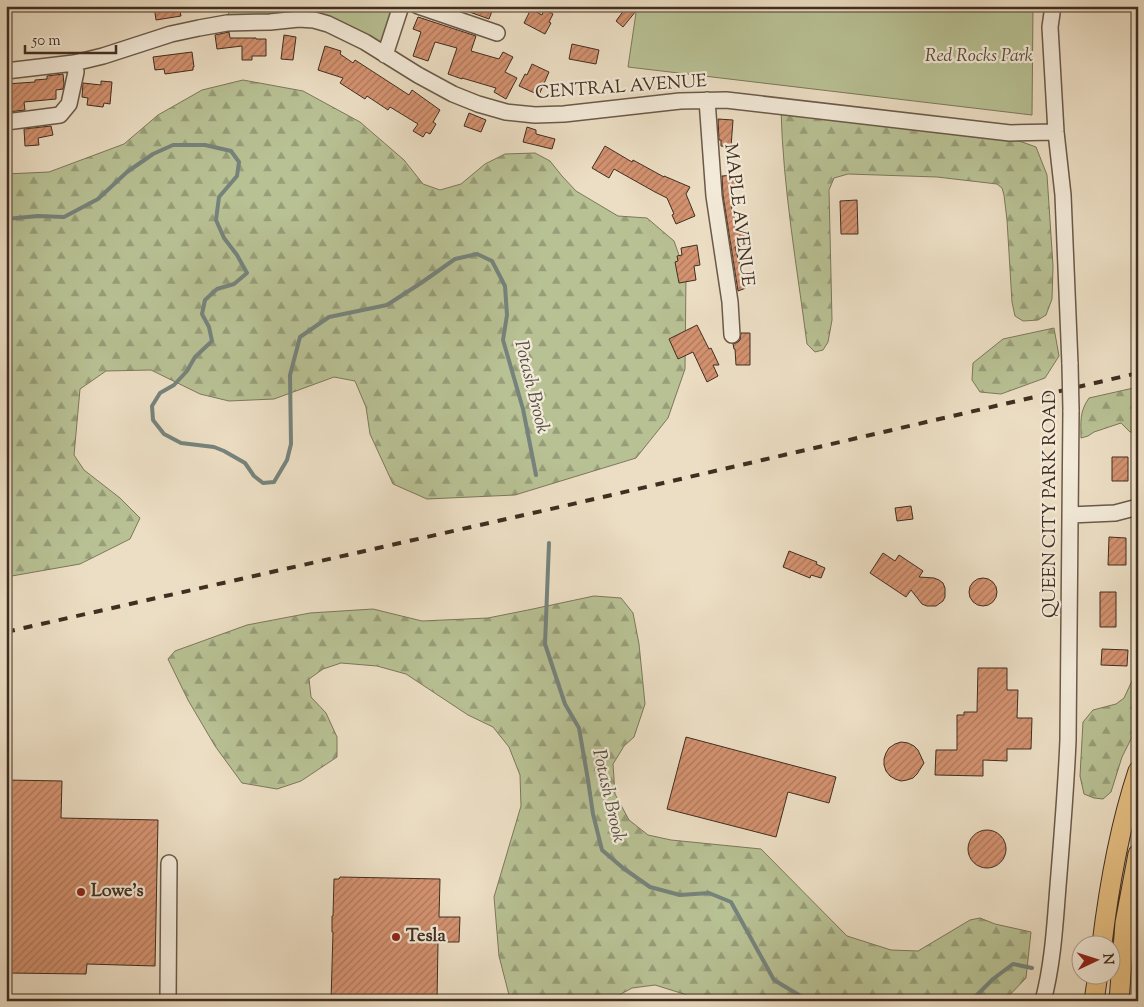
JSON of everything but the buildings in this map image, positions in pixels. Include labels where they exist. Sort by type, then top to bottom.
[{"type":"main road","points":[[1103,934],[1118,840],[1138,772]]},
{"type":"main road","points":[[1120,1001],[1125,923],[1138,854]]},
{"type":"main road","points":[[1125,923],[1133,1001]]},
{"type":"main road","points":[[1094,1001],[1097,984]]},
{"type":"main road","points":[[1098,1001],[1099,984]]},
{"type":"street","points":[[385,55],[401,6]]},
{"type":"street","points":[[418,6],[497,33]]},
{"type":"street","name":"QUEEN CITY PARK ROAD","points":[[1043,1001],[1052,955],[1068,740],[1071,410],[1063,195],[1056,132],[1050,27],[1053,6]]},
{"type":"street","name":"CENTRAL AVENUE","points":[[6,71],[74,63],[103,56],[171,34],[227,23],[299,19],[314,20],[328,24],[365,42],[453,94],[506,112],[535,115],[564,114],[680,101],[726,100],[1010,134],[1056,132]]},
{"type":"street","points":[[6,122],[60,115],[68,104],[76,72],[74,63]]},
{"type":"street","name":"MAPLE AVENUE","points":[[707,100],[714,196],[730,302],[732,335]]},
{"type":"street","points":[[1070,514],[1115,513],[1138,507]]},
{"type":"street","points":[[168,1001],[169,863]]},
{"type":"green space","points":[[227,6],[397,6],[385,45],[360,32],[281,13],[229,17]]},
{"type":"green space","name":"Red Rocks Park","points":[[637,6],[1033,6],[1032,115],[628,67]]},
{"type":"green space","points":[[243,80],[303,91],[360,122],[404,160],[423,184],[440,190],[461,184],[485,164],[505,154],[535,153],[550,161],[576,191],[618,216],[647,218],[674,241],[686,275],[685,369],[668,418],[636,458],[515,495],[427,499],[393,484],[370,434],[366,407],[355,381],[334,377],[274,399],[229,401],[200,394],[151,370],[106,371],[80,389],[74,455],[84,470],[120,498],[140,518],[130,539],[80,564],[6,577],[6,174],[49,172],[124,144],[158,115],[202,90]]},
{"type":"green space","points":[[781,110],[1011,138],[1036,147],[1047,175],[1053,266],[1052,299],[1046,315],[1038,320],[1023,321],[1015,316],[1012,302],[1004,195],[1002,188],[997,184],[937,177],[848,174],[834,178],[829,190],[832,320],[828,342],[823,350],[815,352],[807,344],[787,198]]},
{"type":"green space","points":[[1054,328],[1059,356],[1045,378],[1001,394],[980,392],[972,380],[973,363],[1003,339]]},
{"type":"green space","points":[[1138,387],[1138,432],[1130,432],[1121,423],[1081,438],[1082,413],[1089,398]]},
{"type":"green space","points":[[594,596],[621,598],[633,613],[639,644],[645,704],[634,737],[624,746],[613,764],[615,794],[629,820],[648,835],[671,840],[761,849],[847,936],[891,950],[918,951],[970,920],[980,918],[995,924],[1031,932],[1026,978],[1004,1001],[693,1001],[687,995],[655,985],[632,988],[608,1001],[515,1001],[509,995],[499,956],[494,897],[521,806],[520,775],[509,747],[493,727],[468,715],[406,674],[377,666],[341,663],[323,669],[309,679],[311,697],[326,713],[337,737],[337,757],[301,781],[277,789],[242,783],[215,746],[188,700],[168,659],[175,651],[247,625],[310,613],[373,609],[422,621],[488,618]]},
{"type":"green space","points":[[1138,668],[1138,725],[1122,757],[1111,792],[1103,799],[1094,798],[1084,794],[1080,776],[1083,722],[1093,710],[1116,704],[1124,698]]},
{"type":"waterway","name":"Potash Brook","points":[[6,219],[38,216],[64,217],[98,199],[127,172],[153,154],[173,145],[205,145],[231,151],[239,162],[237,176],[219,197],[216,220],[224,238],[237,255],[247,273],[234,284],[217,289],[205,300],[202,314],[209,327],[212,341],[195,357],[187,371],[174,385],[160,393],[152,406],[153,420],[164,434],[181,443],[214,447],[245,463],[254,476],[263,483],[274,482],[287,460],[291,444],[290,375],[300,337],[329,317],[387,305],[455,259],[477,254],[492,261],[505,286],[507,315],[503,340],[523,409],[536,475]]},
{"type":"waterway","name":"Potash Brook","points":[[549,543],[545,644],[565,704],[579,728],[593,814],[602,850],[650,887],[680,895],[709,893],[731,902],[774,980],[809,1001]]},
{"type":"waterway","name":"Potash Brook","points":[[971,1001],[993,979],[1013,964],[1032,968]]},
{"type":"railway","points":[[6,632],[564,506],[1138,373]]},
{"type":"place","name":"Lowe's","points":[[81,892]]},
{"type":"place","name":"Tesla","points":[[396,937]]}]
